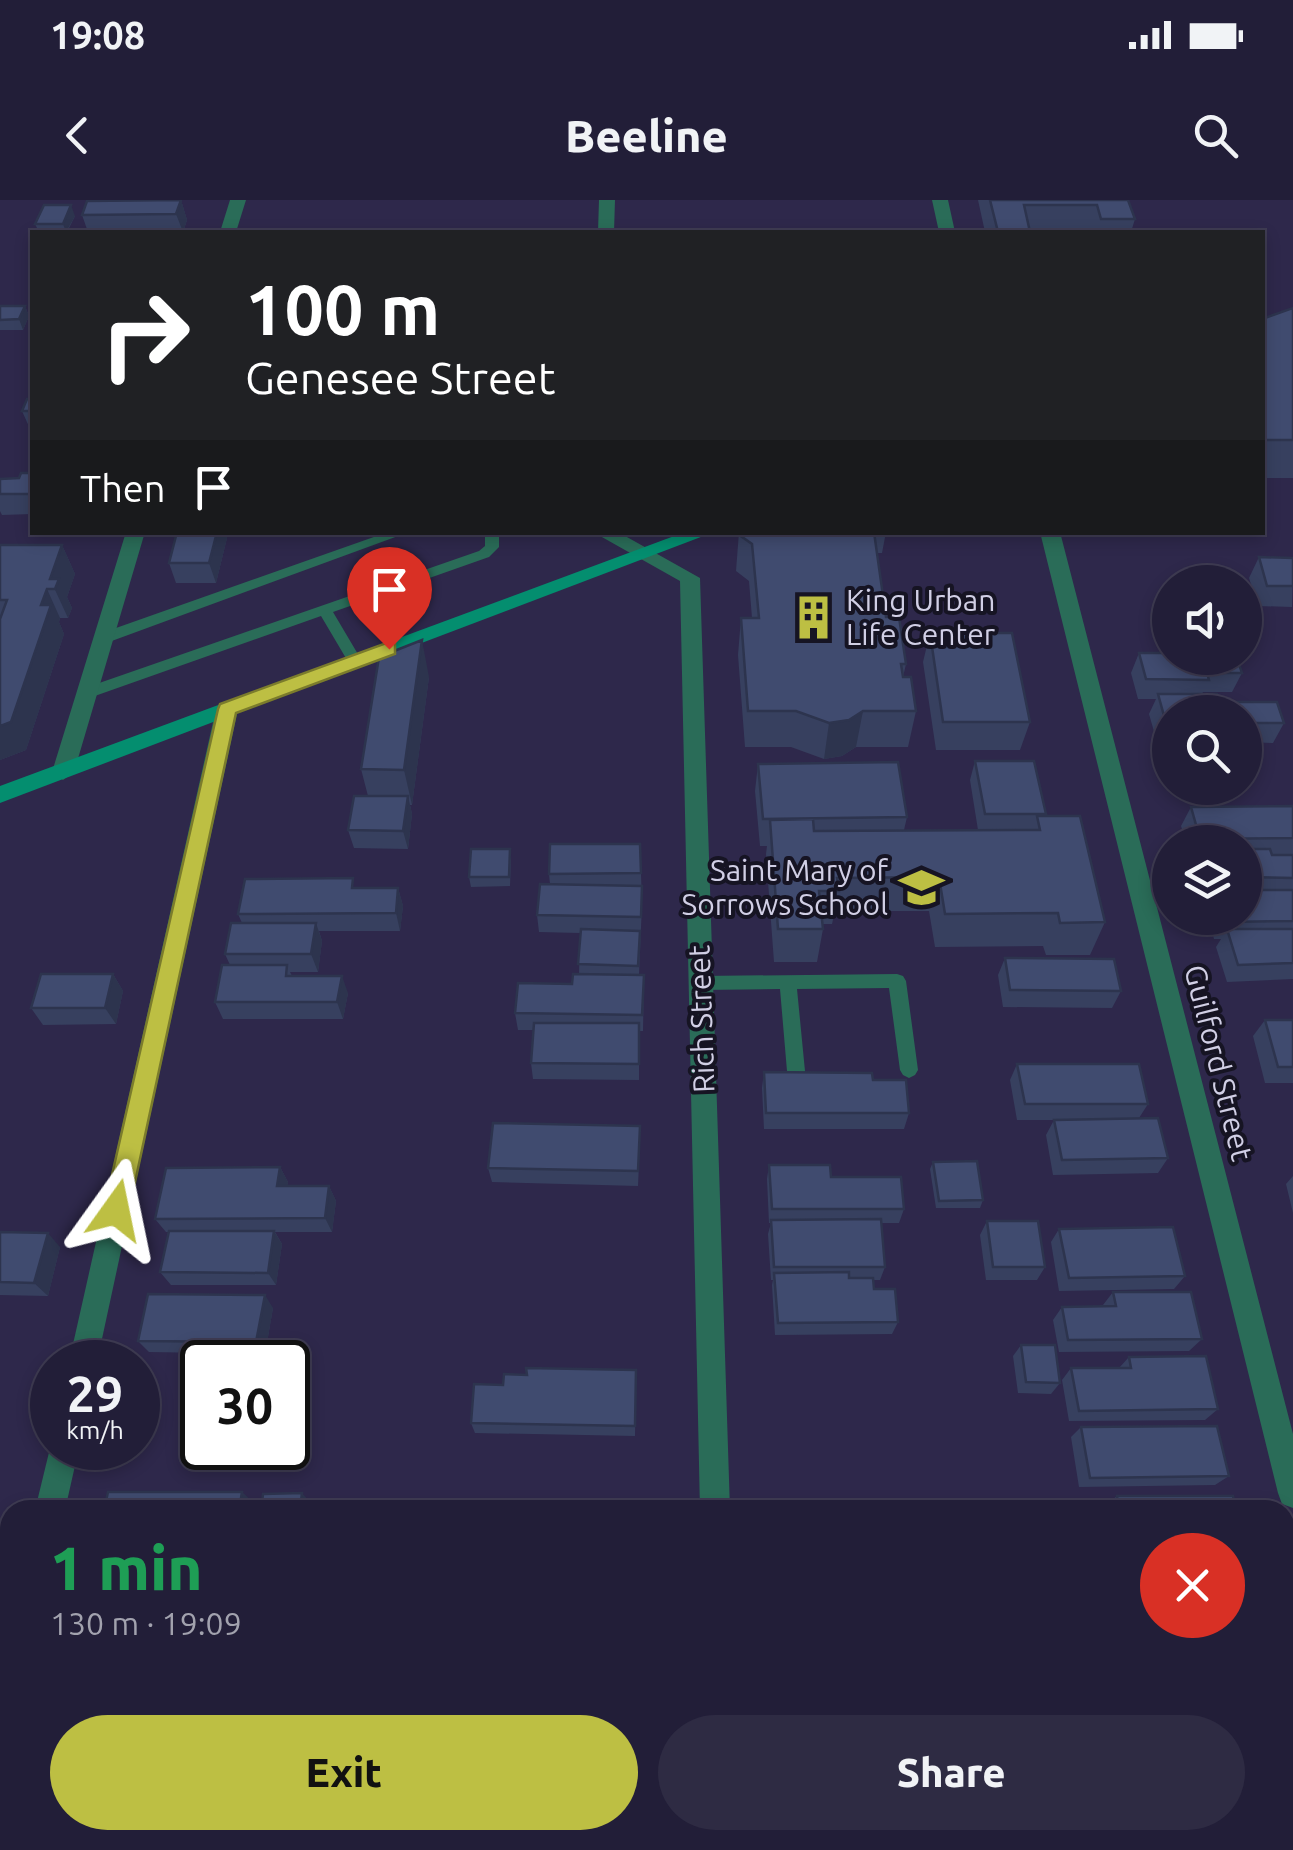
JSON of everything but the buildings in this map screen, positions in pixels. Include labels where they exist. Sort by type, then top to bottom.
[{"type":"main road","points":[[0,795],[698,535]]},
{"type":"street","points":[[229,230],[238,200]]},
{"type":"street","points":[[606,230],[607,200]]},
{"type":"street","points":[[940,200],[947,230]]},
{"type":"street","points":[[63,772],[135,535]]},
{"type":"street","points":[[608,535],[645,555]]},
{"type":"street","name":"Guilford Street","points":[[1051,535],[1293,1493]]},
{"type":"street","name":"Rich Street","points":[[645,555],[690,578],[716,1500]]},
{"type":"street","points":[[88,1340],[227,709]]},
{"type":"street","points":[[52,1500],[59,1470]]},
{"type":"lane","points":[[104,638],[396,535]]},
{"type":"lane","points":[[87,693],[484,554],[492,547],[492,535]]},
{"type":"lane","points":[[325,610],[355,661]]},
{"type":"lane","points":[[701,983],[897,980],[910,1070]]},
{"type":"lane","points":[[788,982],[796,1071]]},
{"type":"place","name":"King Urban Life Center","points":[[813,618]]},
{"type":"place","name":"Saint Mary of Sorrows School","points":[[921,888]]},
{"type":"route","points":[[116,1210],[227,709],[389,649]]}]
